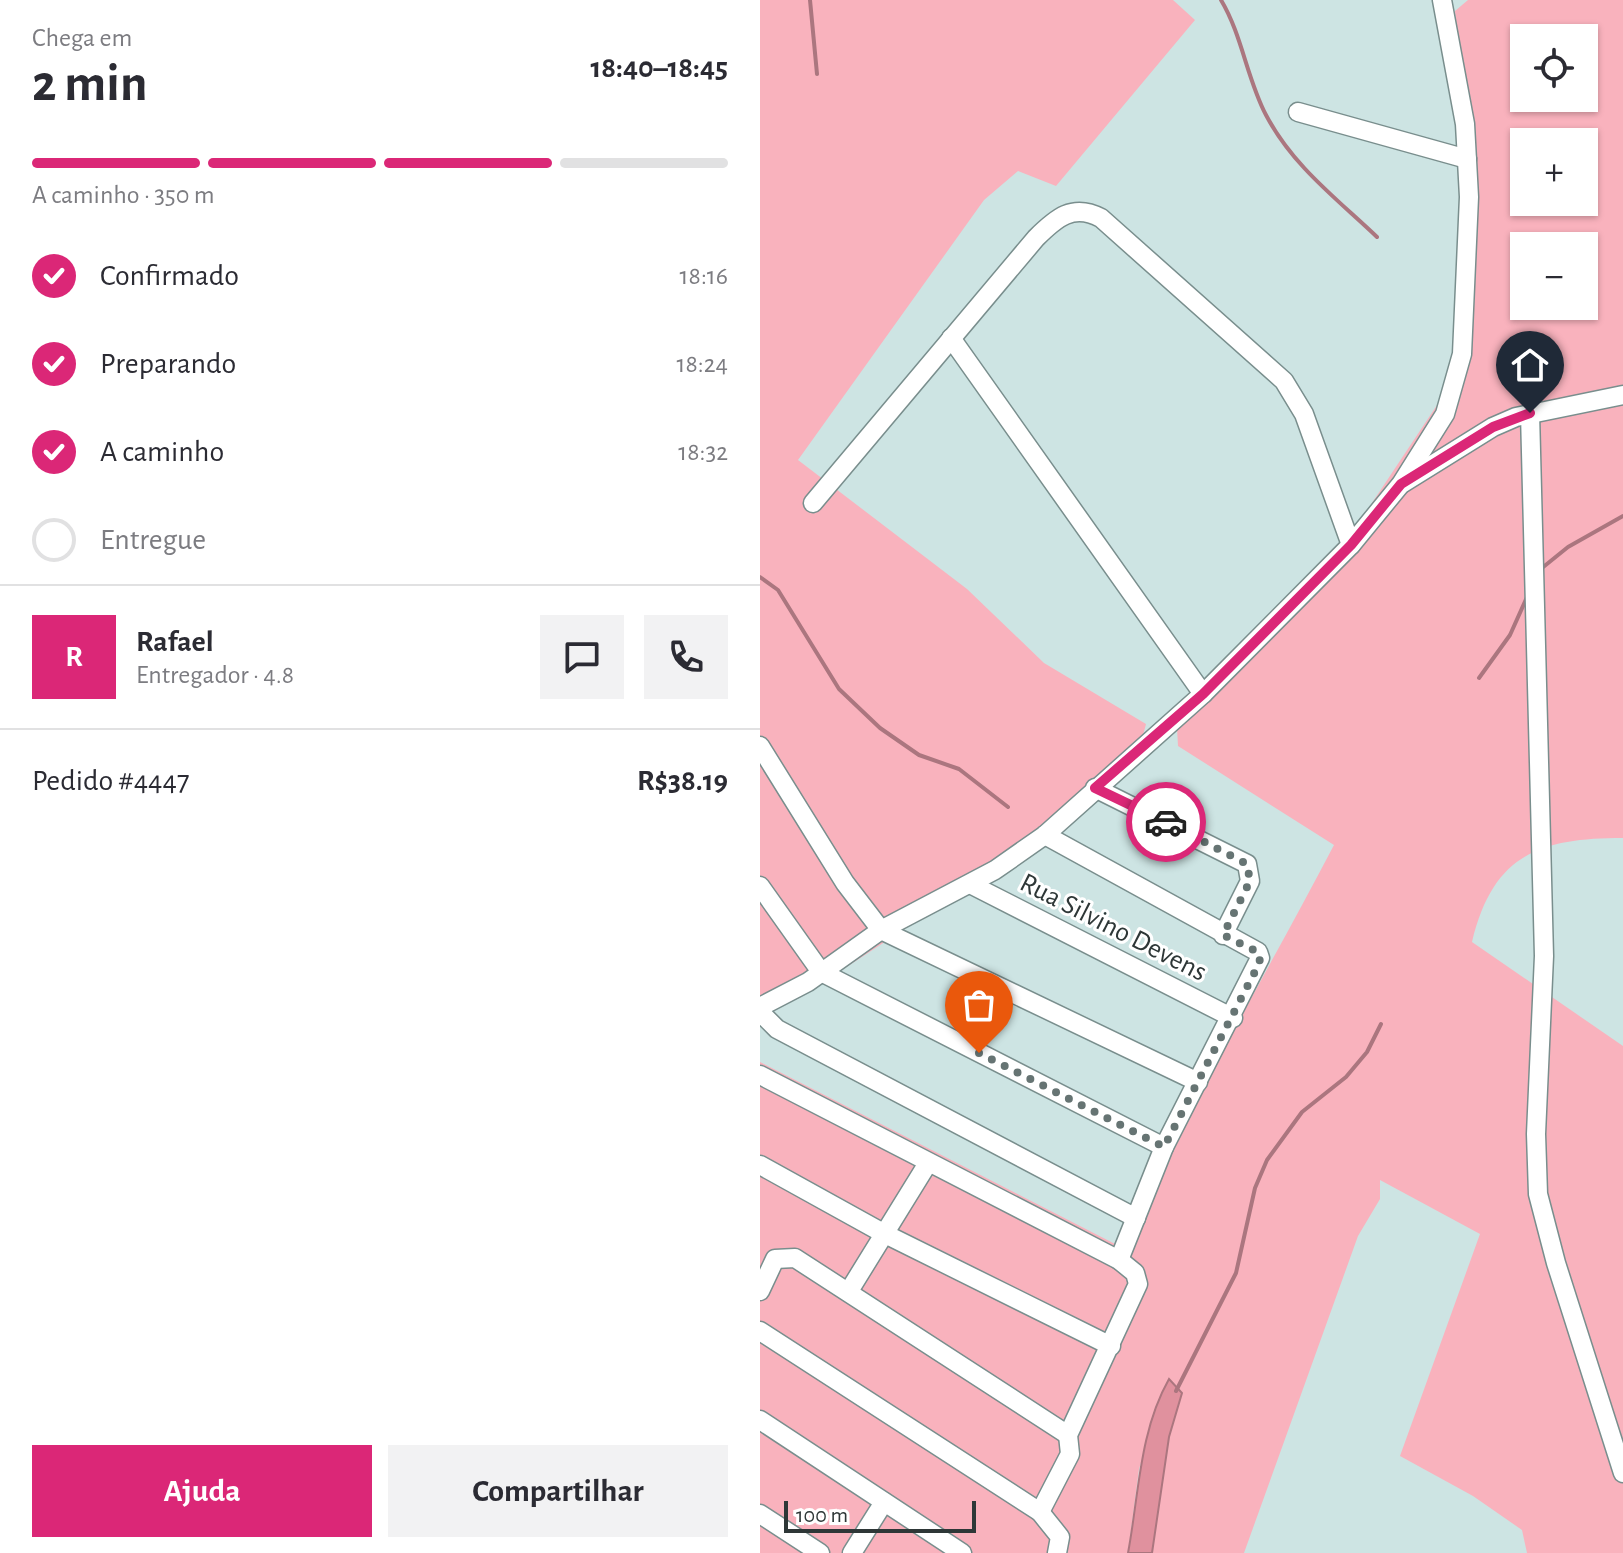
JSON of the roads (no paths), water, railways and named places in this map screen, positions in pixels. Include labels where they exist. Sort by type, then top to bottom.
[{"type":"street","points":[[1136,1218],[777,1029],[760,1010],[881,930],[970,884],[1021,854],[1045,835],[1203,694],[1351,545],[1401,484],[1445,414],[1459,370],[1467,283],[1467,159],[1451,37],[1442,0]]},
{"type":"street","points":[[1298,112],[1467,159]]},
{"type":"street","points":[[813,503],[1052,222],[1075,211],[1101,218],[1261,357],[1294,393],[1351,545]]},
{"type":"street","points":[[951,338],[1203,694]]},
{"type":"street","points":[[1401,484],[1493,427],[1530,413],[1623,395]]},
{"type":"street","points":[[1530,413],[1544,956],[1536,1134],[1538,1194],[1556,1263],[1623,1473]]},
{"type":"street","points":[[760,746],[845,883],[881,930],[1198,1082]]},
{"type":"street","points":[[1095,788],[1247,864],[1250,881],[1223,935]]},
{"type":"street","points":[[1045,835],[1258,952],[1260,962],[1164,1147],[1119,1260]]},
{"type":"street","name":"Rua Silvino Devens","points":[[970,884],[1233,1018]]},
{"type":"street","points":[[760,886],[821,972],[1164,1147]]},
{"type":"street","points":[[760,1075],[1119,1260],[1135,1273],[1138,1284],[1068,1435],[1070,1454],[1040,1512]]},
{"type":"street","points":[[849,1291],[928,1163]]},
{"type":"street","points":[[764,1171],[1111,1346]]},
{"type":"street","points":[[760,1291],[775,1259],[795,1258],[1068,1435]]},
{"type":"street","points":[[760,1331],[1040,1512],[1060,1537],[1057,1553]]},
{"type":"street","points":[[760,1420],[962,1553]]},
{"type":"street","points":[[852,1553],[884,1502]]},
{"type":"street","points":[[760,1514],[820,1553]]},
{"type":"waterway","points":[[810,0],[817,74]]},
{"type":"waterway","points":[[1221,0],[1259,101],[1277,133],[1302,166],[1377,237]]},
{"type":"waterway","points":[[1542,568],[1568,547],[1623,516]]},
{"type":"waterway","points":[[760,577],[778,590],[839,689],[880,728],[919,755],[959,769],[1008,807]]},
{"type":"waterway","points":[[1479,678],[1510,635],[1527,597]]},
{"type":"waterway","points":[[1176,1391],[1236,1273],[1255,1188],[1267,1160],[1302,1112],[1346,1077],[1367,1052],[1381,1024]]}]
